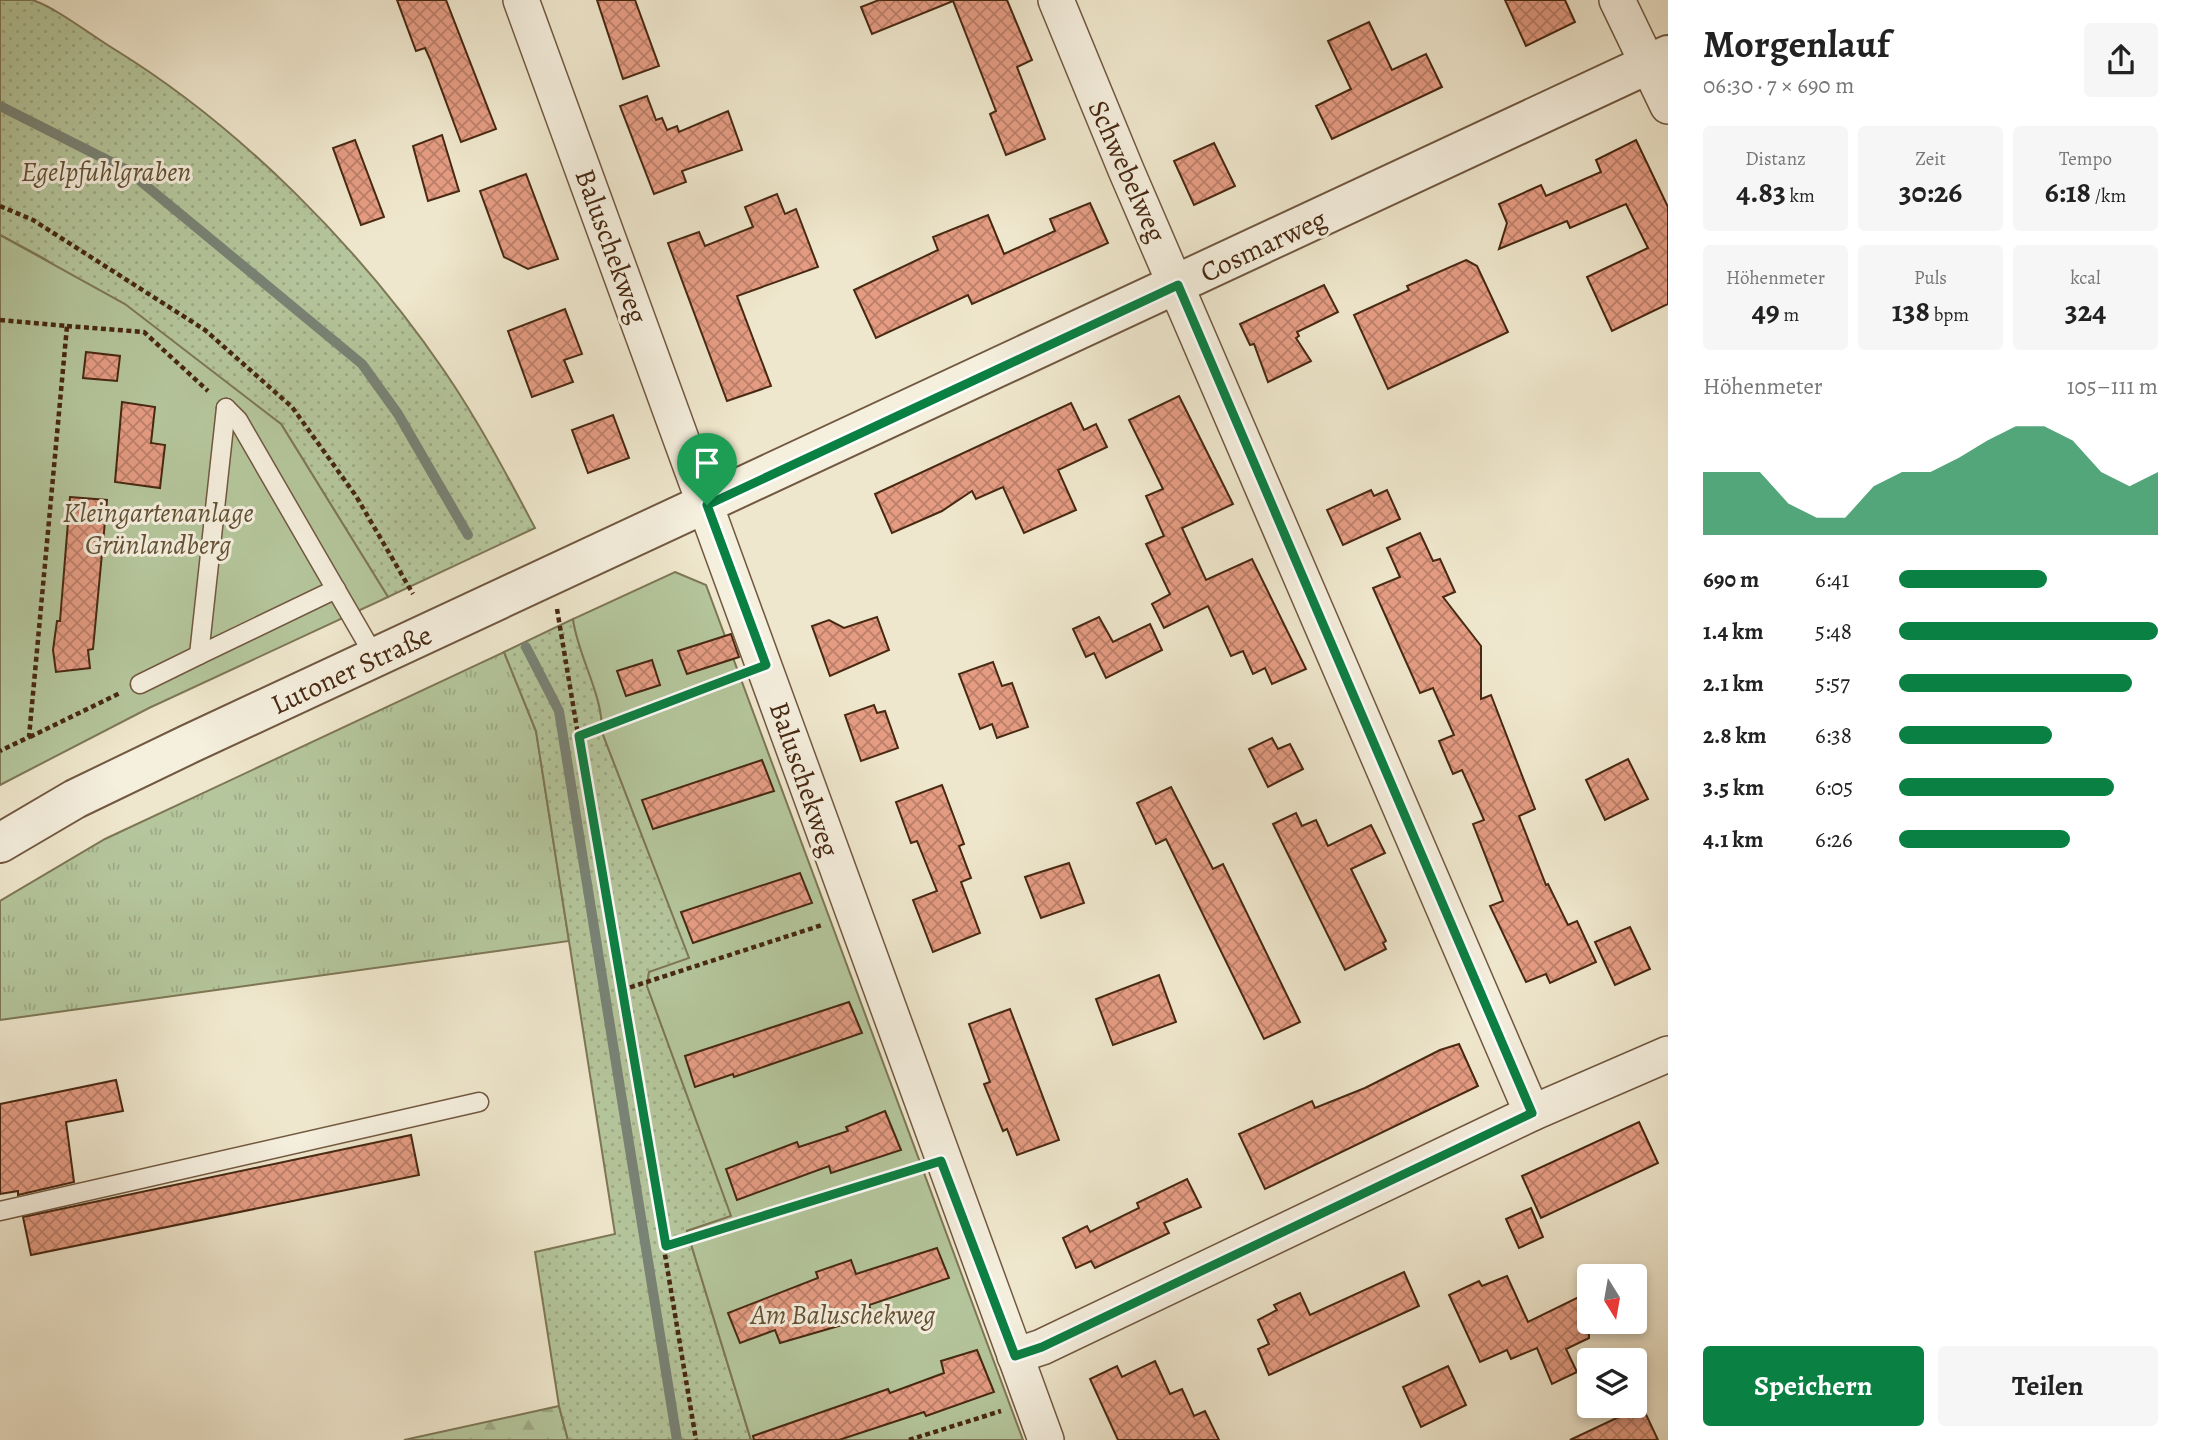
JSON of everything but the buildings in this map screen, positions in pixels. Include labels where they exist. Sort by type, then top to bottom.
[{"type":"street","name":"Baluschekweg","points":[[521,0],[766,665],[941,1161],[1046,1440]]},
{"type":"street","name":"Schwebelweg","points":[[1056,0],[1532,1113]]},
{"type":"street","points":[[1617,0],[1658,60],[1668,106]]},
{"type":"street","name":"Cosmarweg","points":[[707,505],[1658,60]]},
{"type":"street","name":"Lutoner Straße","points":[[0,843],[75,799],[375,657],[707,505]]},
{"type":"street","points":[[1015,1356],[1042,1347],[1532,1113],[1668,1054]]},
{"type":"lane","points":[[226,408],[238,421],[375,657]]},
{"type":"lane","points":[[198,655],[226,408]]},
{"type":"lane","points":[[140,684],[336,589]]},
{"type":"lane","points":[[0,1211],[479,1102]]},
{"type":"path","points":[[0,205],[33,220],[205,330],[292,407],[355,496],[412,594]]},
{"type":"path","points":[[0,320],[144,332],[226,408]]},
{"type":"path","points":[[29,737],[67,326]]},
{"type":"path","points":[[561,619],[666,1246],[685,1387],[696,1440]]},
{"type":"path","points":[[579,736],[766,665]]},
{"type":"path","points":[[0,751],[140,684]]},
{"type":"path","points":[[622,990],[853,915]]},
{"type":"path","points":[[666,1246],[941,1161]]},
{"type":"path","points":[[909,1440],[1032,1401]]},
{"type":"green space","name":"Egelpfuhlgraben","points":[[0,0],[32,0],[73,22],[161,80],[207,115],[296,194],[376,281],[445,372],[481,429],[535,528],[388,597],[281,424],[45,259],[0,235]]},
{"type":"green space","name":"Kleingartenanlage Grünlandberg","points":[[0,235],[125,304],[281,424],[388,597],[149,708],[0,785]]},
{"type":"green space","name":"Am Baluschekweg","points":[[675,572],[706,585],[1023,1440],[751,1440],[687,1231],[731,1216],[647,986],[649,972],[689,958],[602,732],[599,704],[573,619]]},
{"type":"green space","points":[[573,619],[599,704],[602,732],[690,959],[649,972],[647,986],[732,1216],[687,1231],[751,1440],[568,1440],[559,1406],[535,1252],[615,1234],[536,731],[504,652]]},
{"type":"green space","points":[[504,652],[536,731],[569,941],[0,1020],[0,901],[105,839]]},
{"type":"green space","points":[[559,1406],[568,1440],[404,1440]]},
{"type":"waterway","name":"Egelpfuhlgraben","points":[[0,106],[127,170],[362,364],[398,414],[468,535]]},
{"type":"waterway","name":"Egelpfuhlgraben","points":[[526,647],[559,711],[677,1440]]},
{"type":"route","points":[[1178,285],[1532,1113],[1042,1347],[1015,1356],[941,1161],[666,1246],[579,736],[766,665],[731,577],[707,505],[1178,285]]}]
